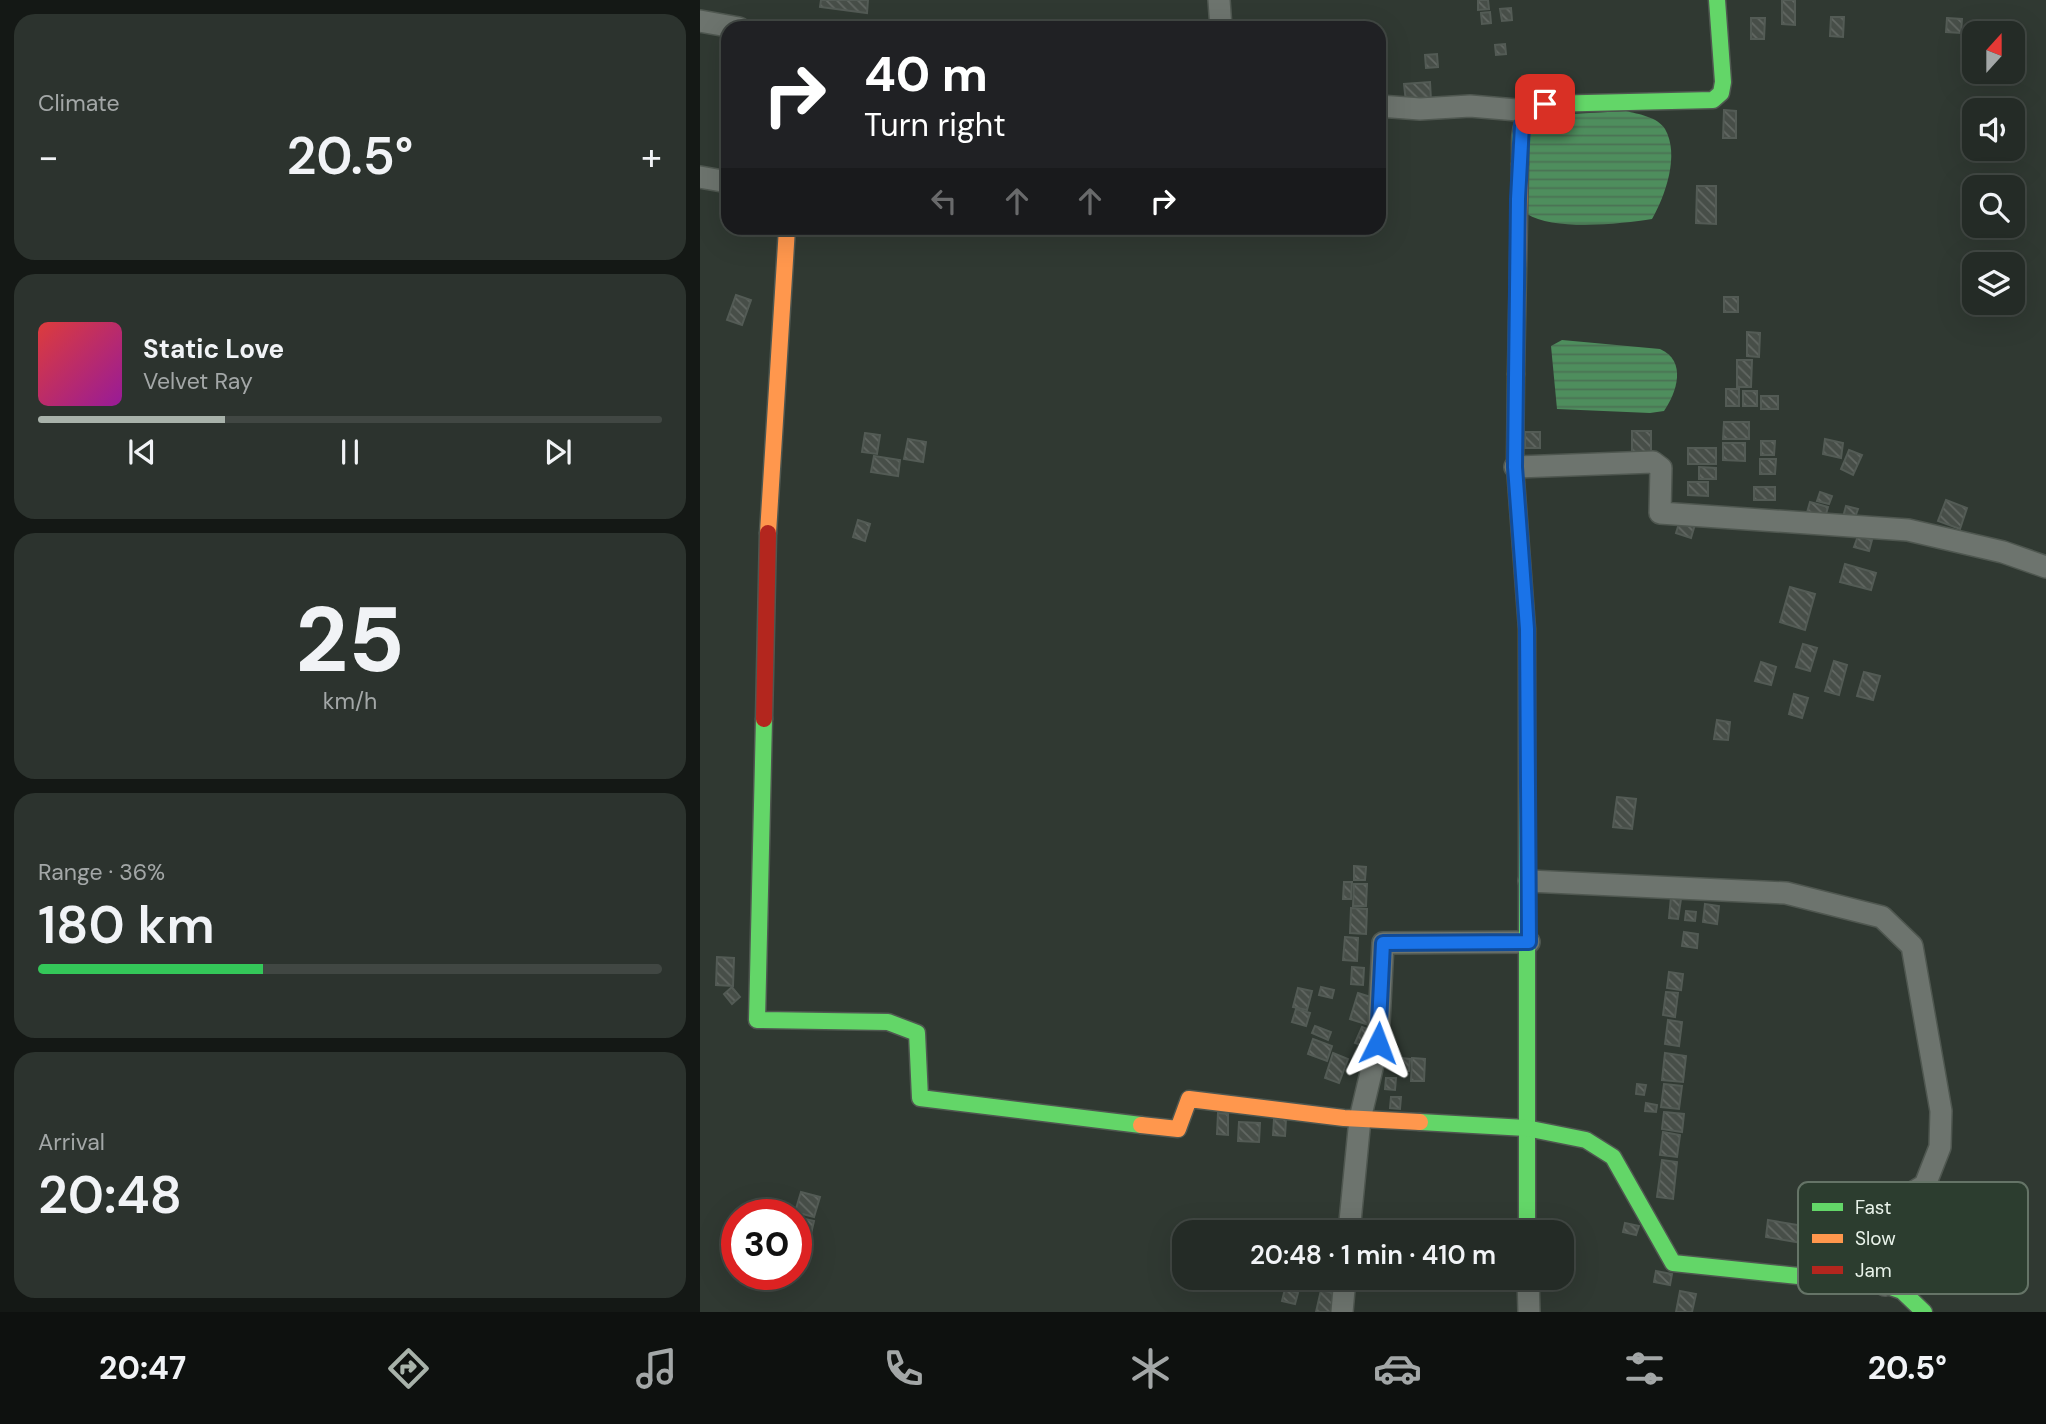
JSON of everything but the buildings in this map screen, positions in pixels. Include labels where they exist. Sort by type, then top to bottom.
[{"type":"street","points":[[1219,0],[1220,21]]},
{"type":"street","points":[[1386,107],[1420,109],[1470,106],[1530,111],[1545,104],[1566,101],[1713,100],[1721,93],[1723,82],[1717,0]]},
{"type":"street","points":[[700,21],[721,25]]},
{"type":"street","points":[[1527,1220],[1527,629],[1515,467],[1518,199],[1522,125],[1530,111]]},
{"type":"street","points":[[700,177],[721,181]]},
{"type":"street","points":[[786,235],[769,474],[757,1020],[888,1022],[916,1033],[920,1098],[1178,1129],[1189,1099],[1360,1118],[1526,1128],[1586,1140],[1613,1157],[1673,1263],[1798,1276]]},
{"type":"street","points":[[1515,467],[1653,462],[1661,468],[1660,513],[1908,530],[2003,552],[2046,567]]},
{"type":"street","points":[[1529,881],[1786,893],[1882,917],[1912,946],[1941,1111],[1940,1147],[1926,1182]]},
{"type":"street","points":[[1350,1220],[1360,1118],[1378,1043],[1383,943],[1529,942]]},
{"type":"street","points":[[1342,1312],[1344,1290]]},
{"type":"street","points":[[1528,1290],[1528,1312]]},
{"type":"street","points":[[1905,1294],[1924,1312]]},
{"type":"shaded area","points":[[1626,111],[1658,122],[1669,139],[1669,175],[1662,199],[1652,219],[1623,223],[1570,224],[1553,223],[1527,214],[1528,131],[1553,115]]},
{"type":"shaded area","points":[[1562,340],[1660,349],[1668,354],[1674,361],[1677,377],[1673,395],[1664,411],[1650,413],[1557,409],[1551,346]]},
{"type":"traffic: fast","points":[[1520,164],[1520,136],[1524,121],[1535,109],[1545,104],[1713,100],[1721,93],[1723,82],[1717,0]]},
{"type":"traffic: fast","points":[[1516,374],[1515,467],[1527,629],[1527,1220]]},
{"type":"traffic: fast","points":[[764,719],[757,1020],[888,1022],[917,1033],[920,1098],[1141,1125]]},
{"type":"traffic: fast","points":[[1420,1122],[1526,1128],[1586,1140],[1613,1157],[1673,1263],[1798,1276]]},
{"type":"traffic: fast","points":[[1905,1294],[1924,1312]]},
{"type":"traffic: slow","points":[[1516,374],[1520,164]]},
{"type":"traffic: slow","points":[[768,533],[787,235]]},
{"type":"traffic: slow","points":[[1141,1125],[1178,1129],[1189,1099],[1344,1118],[1420,1122]]},
{"type":"traffic: jam","points":[[764,719],[768,533]]},
{"type":"route","points":[[1378,1043],[1383,943],[1529,942],[1527,629],[1515,467],[1518,199],[1522,125],[1530,111],[1545,104]]}]
